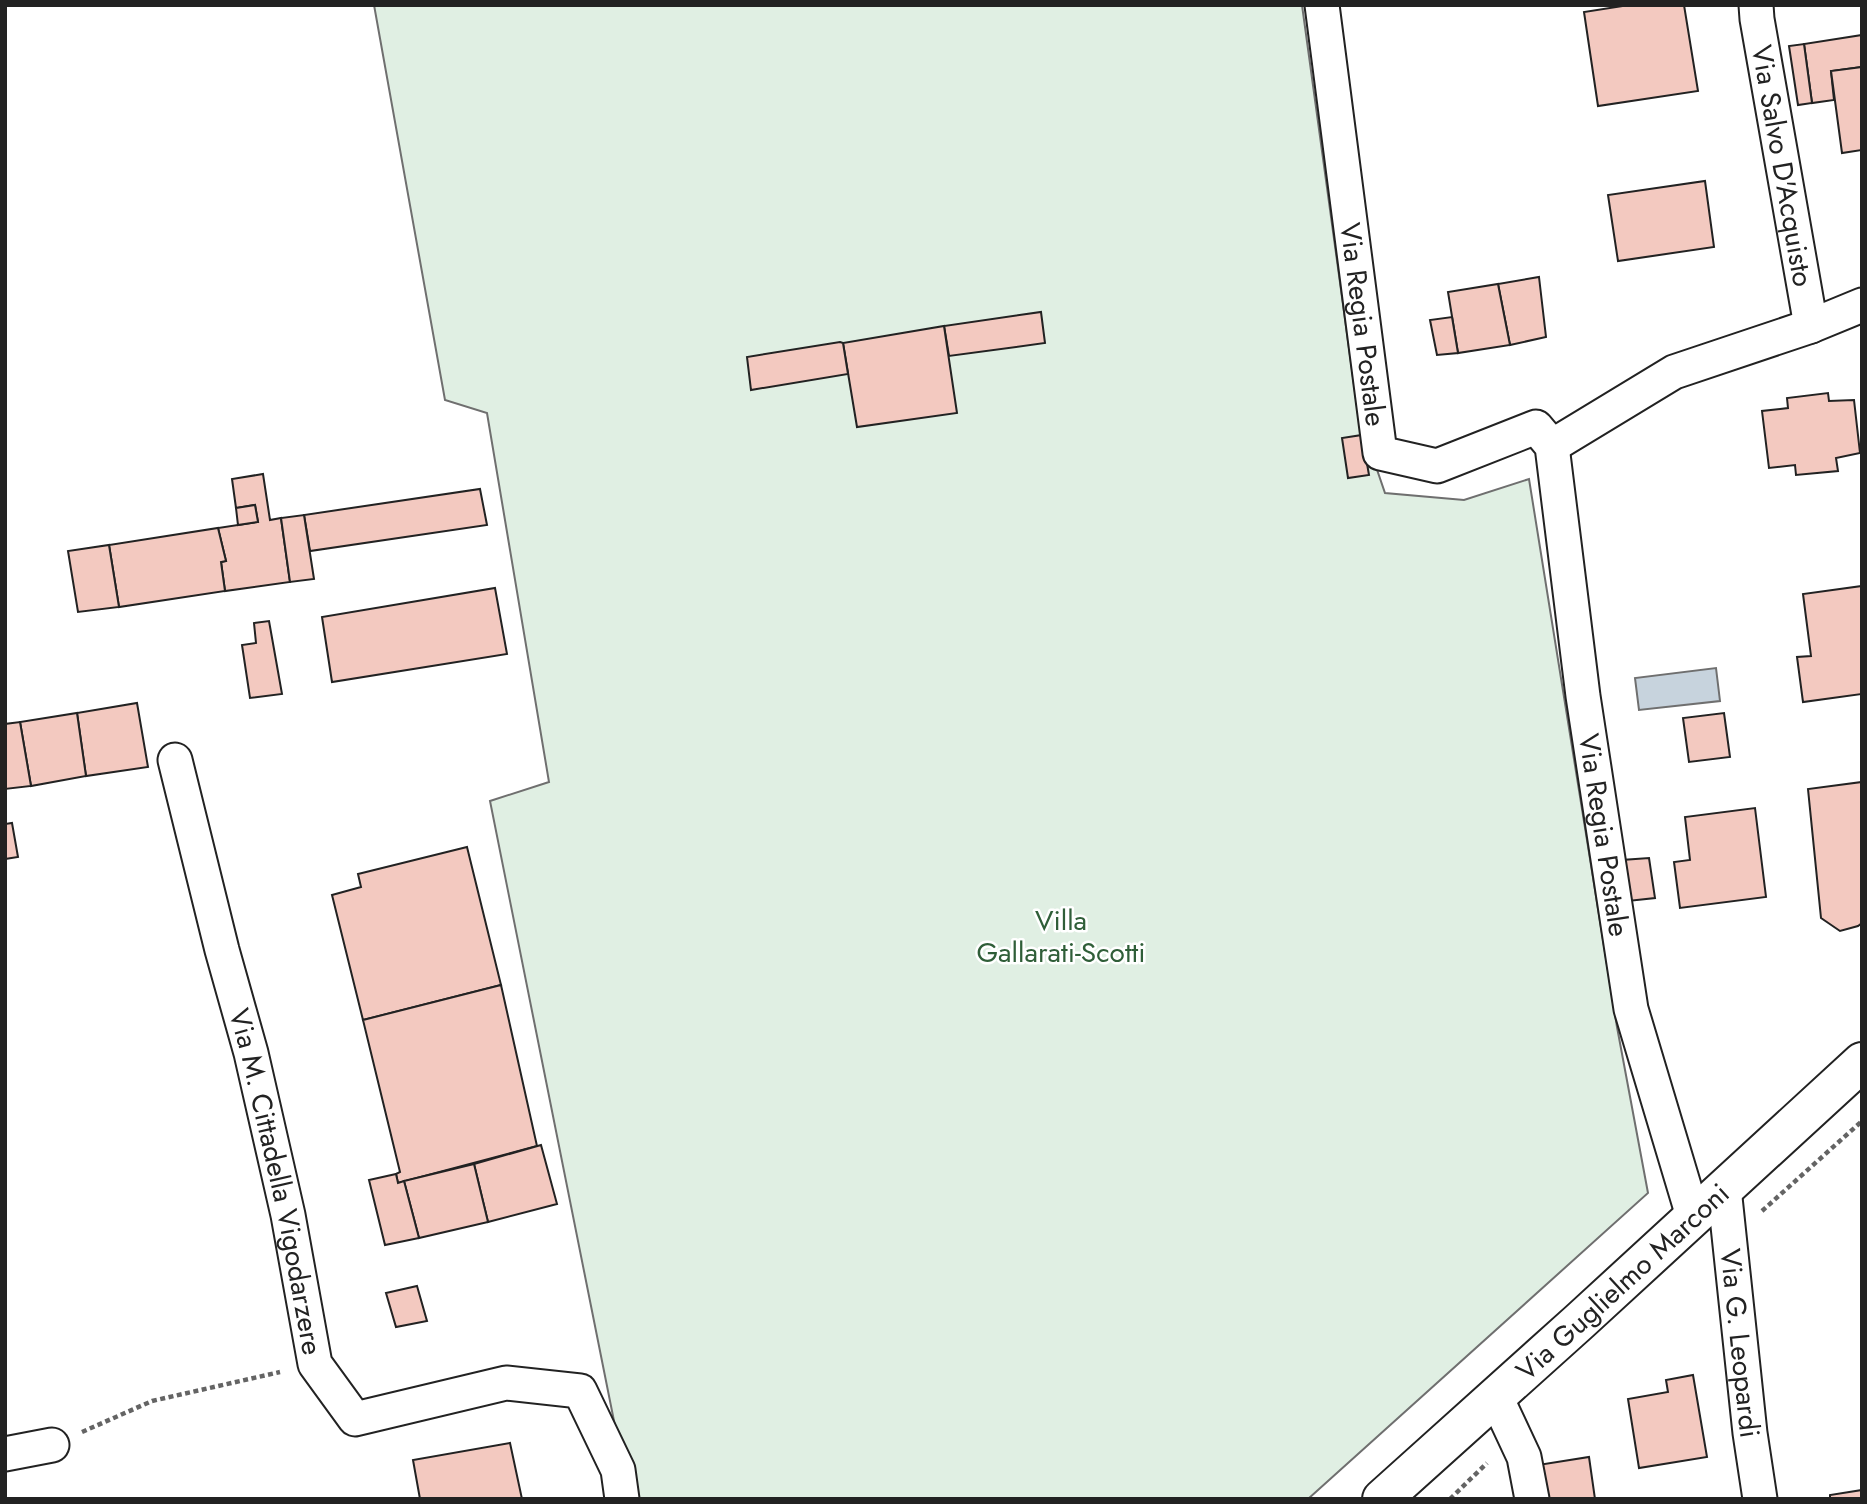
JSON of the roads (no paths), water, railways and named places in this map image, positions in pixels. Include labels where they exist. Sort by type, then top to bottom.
[{"type":"street","name":"Via Regia Postale","points":[[1322,5],[1380,453],[1437,466],[1536,427],[1552,446],[1583,696],[1631,1009],[1693,1216]]},
{"type":"street","name":"Via Salvo D'Acquisto","points":[[1756,5],[1756,19],[1811,326]]},
{"type":"street","points":[[1552,446],[1674,373],[1862,306]]},
{"type":"street","name":"Via M. Cittadella Vigodarzere","points":[[175,760],[254,1067],[288,1216],[315,1364],[355,1419],[506,1383],[580,1391],[618,1469],[622,1499]]},
{"type":"street","name":"Via Guglielmo Marconi","points":[[1382,1499],[1862,1062]]},
{"type":"street","name":"Via G. Leopardi","points":[[1724,1188],[1748,1419],[1760,1499]]},
{"type":"street","points":[[1495,1395],[1524,1457],[1532,1499]]},
{"type":"street","points":[[5,1454],[52,1445]]},
{"type":"park label","name":"Villa Gallarati-Scotti","points":[[1061,936]]}]
